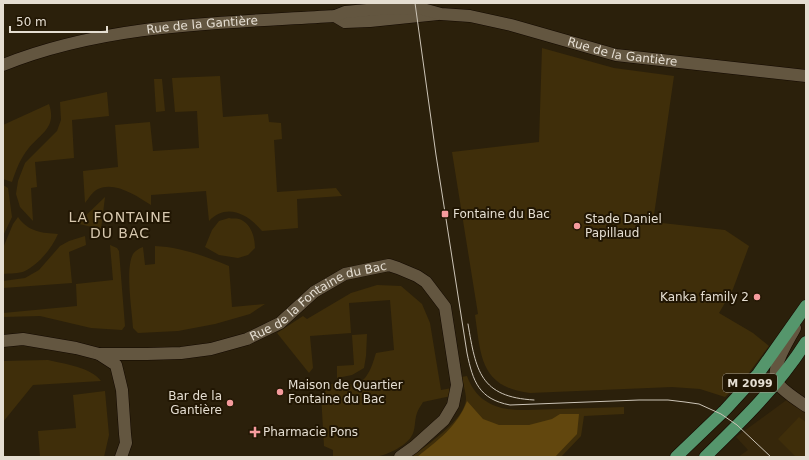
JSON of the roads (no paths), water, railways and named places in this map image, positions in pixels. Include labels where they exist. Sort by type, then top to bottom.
[{"type":"main road","name":"M 2099","points":[[676,457],[725,410],[758,374],[806,307]]},
{"type":"main road","name":"M 2099","points":[[705,457],[731,432],[777,382],[806,342]]},
{"type":"street","name":"Rue de la Gantière","points":[[3,65],[70,44],[121,33],[192,26],[335,16],[345,12],[402,8],[426,9],[441,14],[470,16],[511,25],[616,55],[806,76]]},
{"type":"street","name":"Rue de la Fontaine du Bac","points":[[3,341],[23,339],[76,348],[99,354],[181,353],[211,349],[247,339],[280,323],[314,292],[345,274],[389,265],[417,276],[426,282],[445,307],[457,385],[453,405],[444,420],[414,447],[400,457]]},
{"type":"street","points":[[806,307],[781,355],[775,371],[777,382],[792,396],[806,406]]},
{"type":"street","name":"Rue de la Fontaine du Bac","points":[[99,354],[116,365],[122,390],[126,443],[121,457]]},
{"type":"tram line","points":[[415,3],[436,155],[467,353],[472,373],[479,388],[484,394],[491,398],[510,405],[639,400],[668,400],[699,404],[721,414],[737,425],[771,457]]},
{"type":"tram line","points":[[468,324],[478,368],[491,387],[516,398],[534,400]]},
{"type":"place","name":"Fontaine du Bac","points":[[445,214]]},
{"type":"place","name":"Stade Daniel Papillaud","points":[[577,226]]},
{"type":"place","name":"Kanka family 2","points":[[757,297]]},
{"type":"place","name":"Maison de Quartier Fontaine du Bac","points":[[280,392]]},
{"type":"place","name":"Bar de la Gantière","points":[[230,403]]},
{"type":"place","name":"Pharmacie Pons","points":[[255,432]]},
{"type":"district","name":"LA FONTAINE DU BAC","points":[[120,226]]}]
